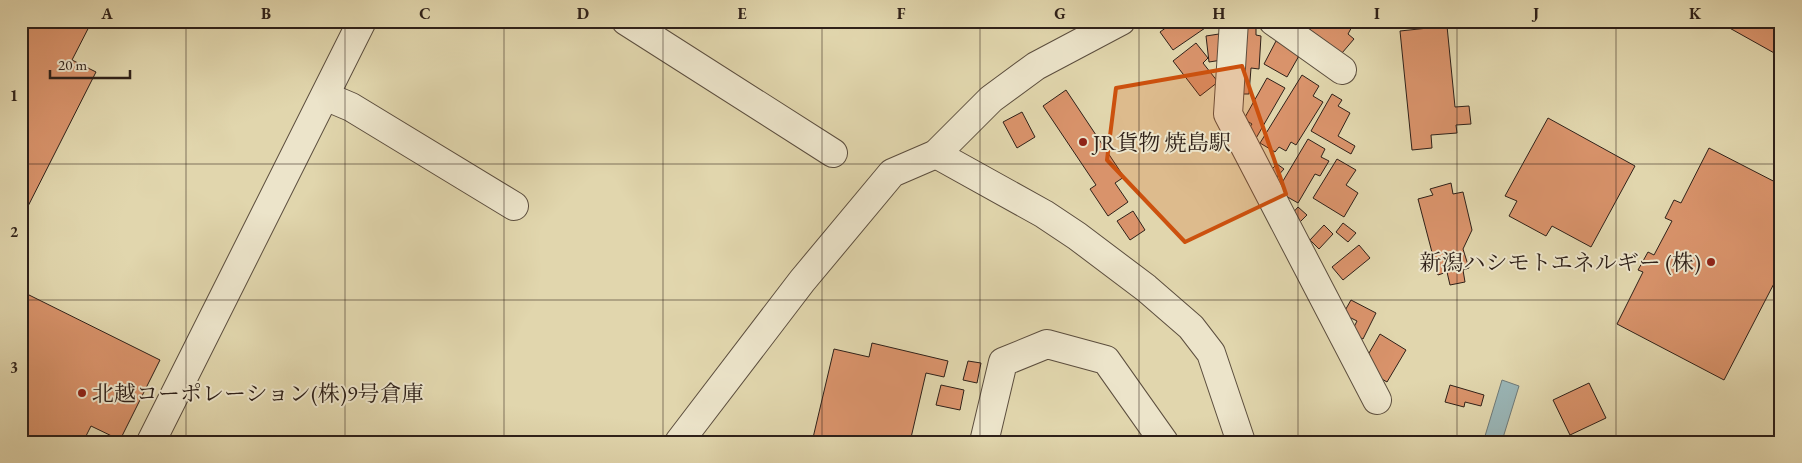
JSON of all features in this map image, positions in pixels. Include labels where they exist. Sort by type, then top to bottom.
[{"type":"street","points":[[152,442],[362,21]]},
{"type":"street","points":[[626,21],[833,153]]},
{"type":"street","points":[[679,442],[802,281],[892,173],[936,154],[991,99],[1036,66],[1121,21]]},
{"type":"street","points":[[1234,21],[1228,114],[1377,400]]},
{"type":"street","points":[[1273,21],[1342,70]]},
{"type":"street","points":[[324,96],[352,107],[514,206]]},
{"type":"street","points":[[936,154],[1044,214],[1077,236],[1146,288],[1191,327],[1211,353],[1241,442]]},
{"type":"street","points":[[984,442],[1003,362],[1047,344],[1106,360],[1164,442]]},
{"type":"highlighted area","points":[[1242,66],[1286,194],[1185,242],[1107,160],[1116,88]]},
{"type":"water","points":[[1502,380],[1519,386],[1502,441],[1485,436]]},
{"type":"building","points":[[21,21],[92,21],[72,60],[96,72],[21,220]]},
{"type":"building","points":[[1175,21],[1181,24],[1185,21],[1205,21],[1208,26],[1173,50],[1160,32]]},
{"type":"building","points":[[1298,21],[1355,21],[1348,34],[1354,39],[1342,53]]},
{"type":"building","points":[[1717,21],[1781,21],[1781,45],[1776,54]]},
{"type":"building","points":[[1242,25],[1256,26],[1256,35],[1261,36],[1259,69],[1251,68],[1249,94],[1237,94]]},
{"type":"building","points":[[1447,26],[1455,107],[1469,106],[1471,124],[1456,125],[1457,133],[1431,135],[1432,148],[1412,150],[1400,31]]},
{"type":"building","points":[[1219,34],[1222,60],[1209,62],[1206,36]]},
{"type":"building","points":[[1276,41],[1300,54],[1287,77],[1264,64]]},
{"type":"building","points":[[1196,43],[1208,58],[1203,63],[1218,82],[1200,96],[1173,61]]},
{"type":"building","points":[[1302,75],[1319,86],[1313,96],[1323,102],[1296,145],[1291,142],[1286,151],[1279,147],[1275,152],[1260,143]]},
{"type":"building","points":[[1267,78],[1285,88],[1255,140],[1245,134],[1252,124],[1244,119]]},
{"type":"building","name":"JR貨物 焼島駅","points":[[1066,90],[1124,177],[1115,183],[1128,202],[1108,216],[1090,189],[1096,185],[1043,106]]},
{"type":"building","points":[[1332,94],[1342,100],[1338,106],[1350,113],[1338,136],[1355,146],[1351,154],[1311,131]]},
{"type":"building","points":[[1022,112],[1035,137],[1017,148],[1003,122]]},
{"type":"building","points":[[1548,118],[1635,166],[1591,247],[1552,226],[1546,236],[1509,216],[1517,201],[1505,196]]},
{"type":"building","points":[[1308,139],[1325,149],[1321,157],[1329,161],[1320,176],[1315,174],[1298,203],[1277,191]]},
{"type":"building","name":"新潟ハシモトエネルギー (株)","points":[[1709,148],[1781,185],[1781,270],[1724,380],[1617,324],[1643,272],[1638,270],[1648,252],[1654,255],[1672,221],[1665,218],[1674,200],[1681,203]]},
{"type":"building","points":[[1337,159],[1356,170],[1346,185],[1358,193],[1344,217],[1313,198]]},
{"type":"building","points":[[1277,164],[1284,169],[1275,179],[1268,173]]},
{"type":"building","points":[[1451,183],[1453,194],[1463,192],[1472,230],[1463,249],[1469,268],[1463,270],[1465,282],[1450,285],[1447,272],[1438,275],[1418,199],[1433,195],[1430,189]]},
{"type":"building","points":[[1298,207],[1307,215],[1298,224],[1290,216]]},
{"type":"building","points":[[1133,211],[1145,230],[1130,240],[1117,221]]},
{"type":"building","points":[[1343,223],[1356,233],[1348,242],[1336,232]]},
{"type":"building","points":[[1324,225],[1333,234],[1319,249],[1310,240]]},
{"type":"building","points":[[1359,245],[1370,258],[1343,280],[1332,267]]},
{"type":"building","name":"北越コーポレーション(株)9号倉庫","points":[[21,291],[160,360],[120,440],[91,426],[83,442],[21,442]]},
{"type":"building","points":[[1351,300],[1376,313],[1363,339],[1351,333],[1357,321],[1343,314]]},
{"type":"building","points":[[1380,334],[1406,350],[1387,382],[1370,372],[1365,360]]},
{"type":"building","points":[[872,343],[948,361],[944,377],[926,373],[910,442],[812,442],[834,349],[869,357]]},
{"type":"building","points":[[968,361],[981,363],[977,383],[963,380]]},
{"type":"building","points":[[1589,383],[1606,418],[1570,435],[1553,400]]},
{"type":"building","points":[[941,385],[964,390],[960,410],[936,405]]},
{"type":"building","points":[[1450,385],[1484,395],[1481,406],[1465,402],[1464,407],[1445,402]]},
{"type":"place","name":"JR貨物 焼島駅","points":[[1083,142]]},
{"type":"place","name":"新潟ハシモトエネルギー (株)","points":[[1711,262]]},
{"type":"place","name":"北越コーポレーション(株)9号倉庫","points":[[82,393]]}]
